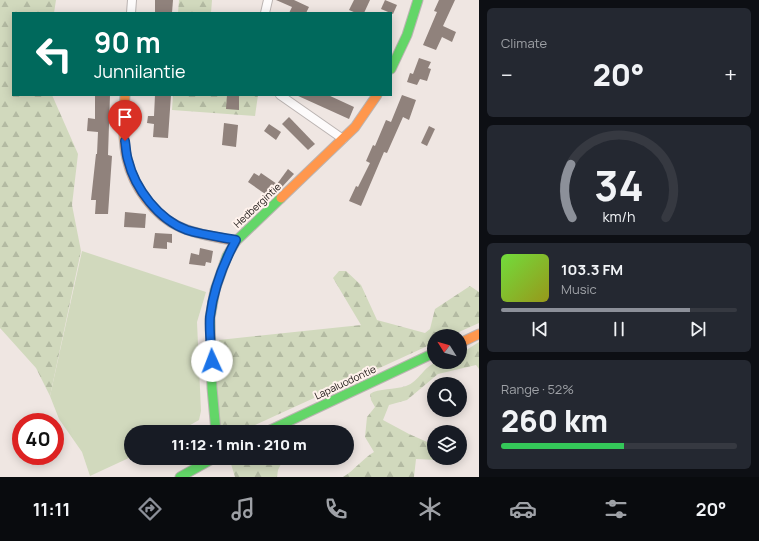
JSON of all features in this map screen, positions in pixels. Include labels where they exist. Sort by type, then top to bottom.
[{"type":"street","points":[[131,12],[132,0]]},
{"type":"street","points":[[265,12],[268,0]]},
{"type":"street","points":[[392,67],[407,35],[418,0]]},
{"type":"street","points":[[125,96],[125,141],[128,160],[138,183],[152,206],[171,223],[187,230],[236,240]]},
{"type":"street","points":[[281,96],[343,139]]},
{"type":"street","name":"Hedbergintie","points":[[215,425],[212,388],[210,318],[215,290],[227,256],[236,240],[355,127],[375,96]]},
{"type":"street","points":[[467,339],[479,334]]},
{"type":"street","name":"Lapaluodontie","points":[[281,425],[427,357]]},
{"type":"street","points":[[180,477],[201,465]]},
{"type":"green space","points":[[0,0],[56,0],[54,12],[12,12],[12,96],[52,96],[78,154],[72,205],[81,251],[50,396],[36,368],[0,328]]},
{"type":"green space","points":[[179,0],[212,0],[211,12],[178,12]]},
{"type":"green space","points":[[173,96],[258,96],[255,116],[172,110]]},
{"type":"green space","points":[[82,251],[206,292],[197,322],[201,411],[199,420],[190,425],[124,425],[124,460],[90,476],[82,452],[64,426],[64,413],[57,413],[50,396]]},
{"type":"green space","points":[[339,271],[346,271],[361,285],[377,320],[425,333],[427,331],[427,346],[255,425],[220,425],[216,411],[219,340],[361,325],[333,278]]},
{"type":"green space","points":[[470,286],[479,292],[479,323],[466,329],[430,329],[435,309]]},
{"type":"green space","points":[[479,342],[479,369],[476,365],[467,367],[467,350]]},
{"type":"green space","points":[[427,368],[459,369],[438,374],[434,377],[427,377],[427,383],[407,400],[389,405],[383,420],[427,442],[427,460],[416,459],[414,477],[343,477],[374,452],[365,437],[367,417],[375,407],[371,400],[370,394],[377,391],[406,386],[415,381]]},
{"type":"green space","points":[[231,465],[280,465],[277,477],[235,477]]},
{"type":"building","points":[[155,0],[173,0],[172,12],[155,12]]},
{"type":"building","points":[[276,0],[294,0],[309,7],[306,12],[290,12],[292,7]]},
{"type":"building","points":[[354,0],[370,0],[364,12],[354,12],[349,10]]},
{"type":"building","points":[[385,0],[397,5],[393,14],[392,12],[381,9]]},
{"type":"building","points":[[439,0],[455,0],[443,26],[456,32],[452,42],[442,37],[436,50],[423,45],[437,12],[434,11]]},
{"type":"building","points":[[419,58],[431,62],[428,68],[431,69],[427,81],[420,79],[417,85],[407,82],[410,73],[413,74]]},
{"type":"building","points":[[402,95],[416,100],[409,120],[403,117],[387,153],[384,152],[361,206],[349,201],[370,163],[366,161],[373,145],[375,146],[386,120],[391,122]]},
{"type":"building","points":[[95,96],[110,96],[108,155],[112,156],[108,214],[95,214],[96,200],[91,200],[97,154],[98,132],[87,131],[88,118],[95,119]]},
{"type":"building","points":[[155,96],[171,96],[168,138],[153,137],[154,124],[147,123],[148,116],[154,116]]},
{"type":"building","points":[[227,96],[239,96],[239,110],[226,109]]},
{"type":"building","points":[[298,96],[330,96],[354,107],[349,119]]},
{"type":"building","points":[[289,117],[315,144],[308,150],[282,124]]},
{"type":"building","points":[[224,123],[238,125],[236,147],[222,145]]},
{"type":"building","points":[[269,124],[281,132],[276,140],[264,131]]},
{"type":"building","points":[[429,126],[435,129],[427,146],[421,143]]},
{"type":"building","points":[[288,169],[294,174],[282,187],[277,184]]},
{"type":"building","points":[[254,173],[259,176],[261,173],[277,184],[268,196],[248,182]]},
{"type":"building","points":[[125,212],[146,214],[145,228],[124,227]]},
{"type":"building","points":[[155,233],[172,234],[172,243],[167,242],[167,249],[153,248]]},
{"type":"building","points":[[200,248],[213,251],[211,263],[206,262],[205,266],[189,264],[191,253],[199,255]]},
{"type":"traffic: fast","points":[[392,67],[407,35],[418,0]]},
{"type":"traffic: fast","points":[[215,425],[212,388],[210,318],[215,290],[227,256],[236,241],[281,198]]},
{"type":"traffic: fast","points":[[281,425],[427,356]]},
{"type":"traffic: fast","points":[[180,477],[201,465]]},
{"type":"traffic: slow","points":[[125,96],[125,151],[134,179],[146,199],[162,216],[180,227],[200,234],[236,241]]},
{"type":"traffic: slow","points":[[281,198],[355,127],[376,96]]},
{"type":"traffic: slow","points":[[467,340],[479,334]]},
{"type":"route","points":[[125,141],[128,160],[143,193],[152,206],[163,216],[171,223],[187,230],[210,236],[236,240],[227,256],[215,290],[210,318],[212,361]]}]
